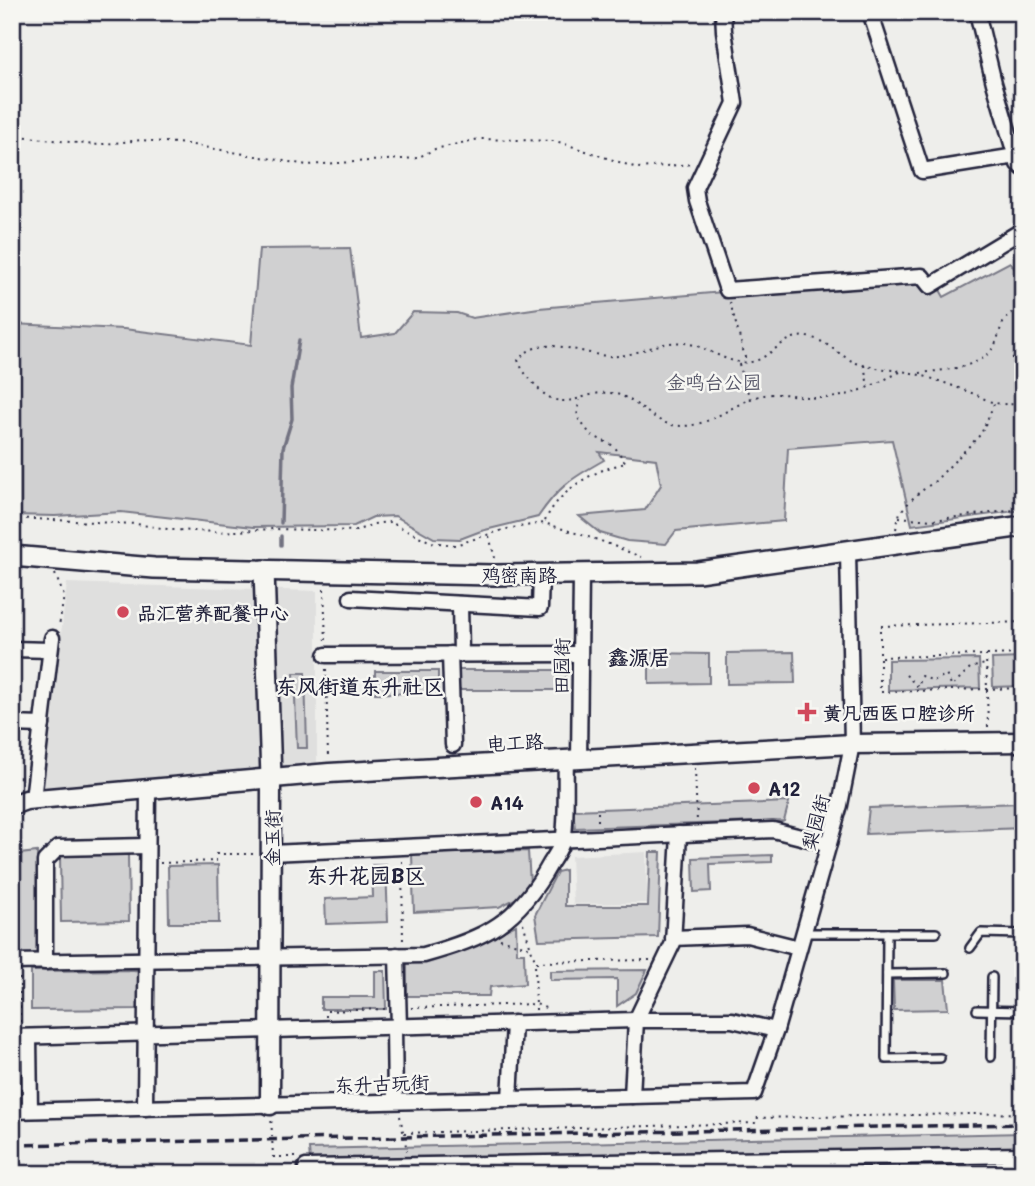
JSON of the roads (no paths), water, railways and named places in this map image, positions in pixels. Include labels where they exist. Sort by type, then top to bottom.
[{"type":"main road","name":"鸡密南路","points":[[12,556],[154,568],[541,574],[698,572],[1023,526]]},
{"type":"main road","name":"金玉街","points":[[264,570],[271,778]]},
{"type":"street","points":[[723,12],[735,103],[695,188],[696,201],[727,290],[922,276],[930,286],[1023,230]]},
{"type":"street","points":[[870,12],[922,171],[1019,162],[994,83],[977,12]]},
{"type":"street","name":"梨园街","points":[[754,1093],[776,1030],[840,805],[852,744],[848,552]]},
{"type":"street","points":[[351,598],[540,608],[541,574]]},
{"type":"street","name":"田园街","points":[[564,838],[580,654],[581,574]]},
{"type":"street","points":[[453,745],[455,654],[460,604]]},
{"type":"street","points":[[12,649],[51,644],[33,799]]},
{"type":"street","points":[[326,655],[580,654]]},
{"type":"street","points":[[12,724],[41,725]]},
{"type":"street","name":"电工路","points":[[12,806],[33,799],[329,773],[852,744],[1023,742]]},
{"type":"street","name":"金玉街","points":[[271,778],[271,1110]]},
{"type":"street","points":[[145,1108],[148,789]]},
{"type":"street","points":[[271,853],[773,830],[829,844]]},
{"type":"street","points":[[632,1096],[636,1020],[673,938],[679,834]]},
{"type":"street","points":[[16,962],[270,958],[400,950],[424,954],[485,934],[508,920],[538,886],[564,838]]},
{"type":"street","points":[[45,962],[45,862],[52,852],[58,848],[147,846]]},
{"type":"street","points":[[673,938],[747,935],[799,948]]},
{"type":"street","points":[[395,1101],[400,950]]},
{"type":"street","points":[[30,1110],[20,1037],[636,1020],[732,1020],[776,1030]]},
{"type":"street","points":[[510,1099],[514,1023]]},
{"type":"street","name":"东升古玩街","points":[[12,1111],[145,1108],[271,1110],[395,1101],[754,1093]]},
{"type":"street","points":[[307,1174],[306,1167],[757,1167],[903,1157],[1023,1155]]},
{"type":"street","points":[[903,1157],[903,1174]]},
{"type":"lane","points":[[804,933],[936,933]]},
{"type":"lane","points":[[887,933],[886,1059],[940,1058]]},
{"type":"lane","points":[[970,948],[981,933],[1023,934]]},
{"type":"lane","points":[[887,974],[946,973]]},
{"type":"lane","points":[[991,1057],[992,977]]},
{"type":"lane","points":[[976,1010],[1023,1011]]},
{"type":"waterway","points":[[281,523],[283,448],[292,419],[291,388],[299,340]]},
{"type":"waterway","points":[[281,536],[281,545]]},
{"type":"railway","points":[[12,1145],[1023,1124]]},
{"type":"place","name":"品汇营养配餐中心","points":[[123,612]]},
{"type":"place","name":"黄凡西医口腔诊所","points":[[807,712]]},
{"type":"place","name":"A12","points":[[754,788]]},
{"type":"place","name":"A14","points":[[476,802]]},
{"type":"district","name":"鑫源居","points":[[639,656]]},
{"type":"district","name":"东风街道东升社区","points":[[360,685]]},
{"type":"district","name":"东升花园B区","points":[[366,874]]},
{"type":"park label","name":"金鸣台公园","points":[[714,381]]}]
